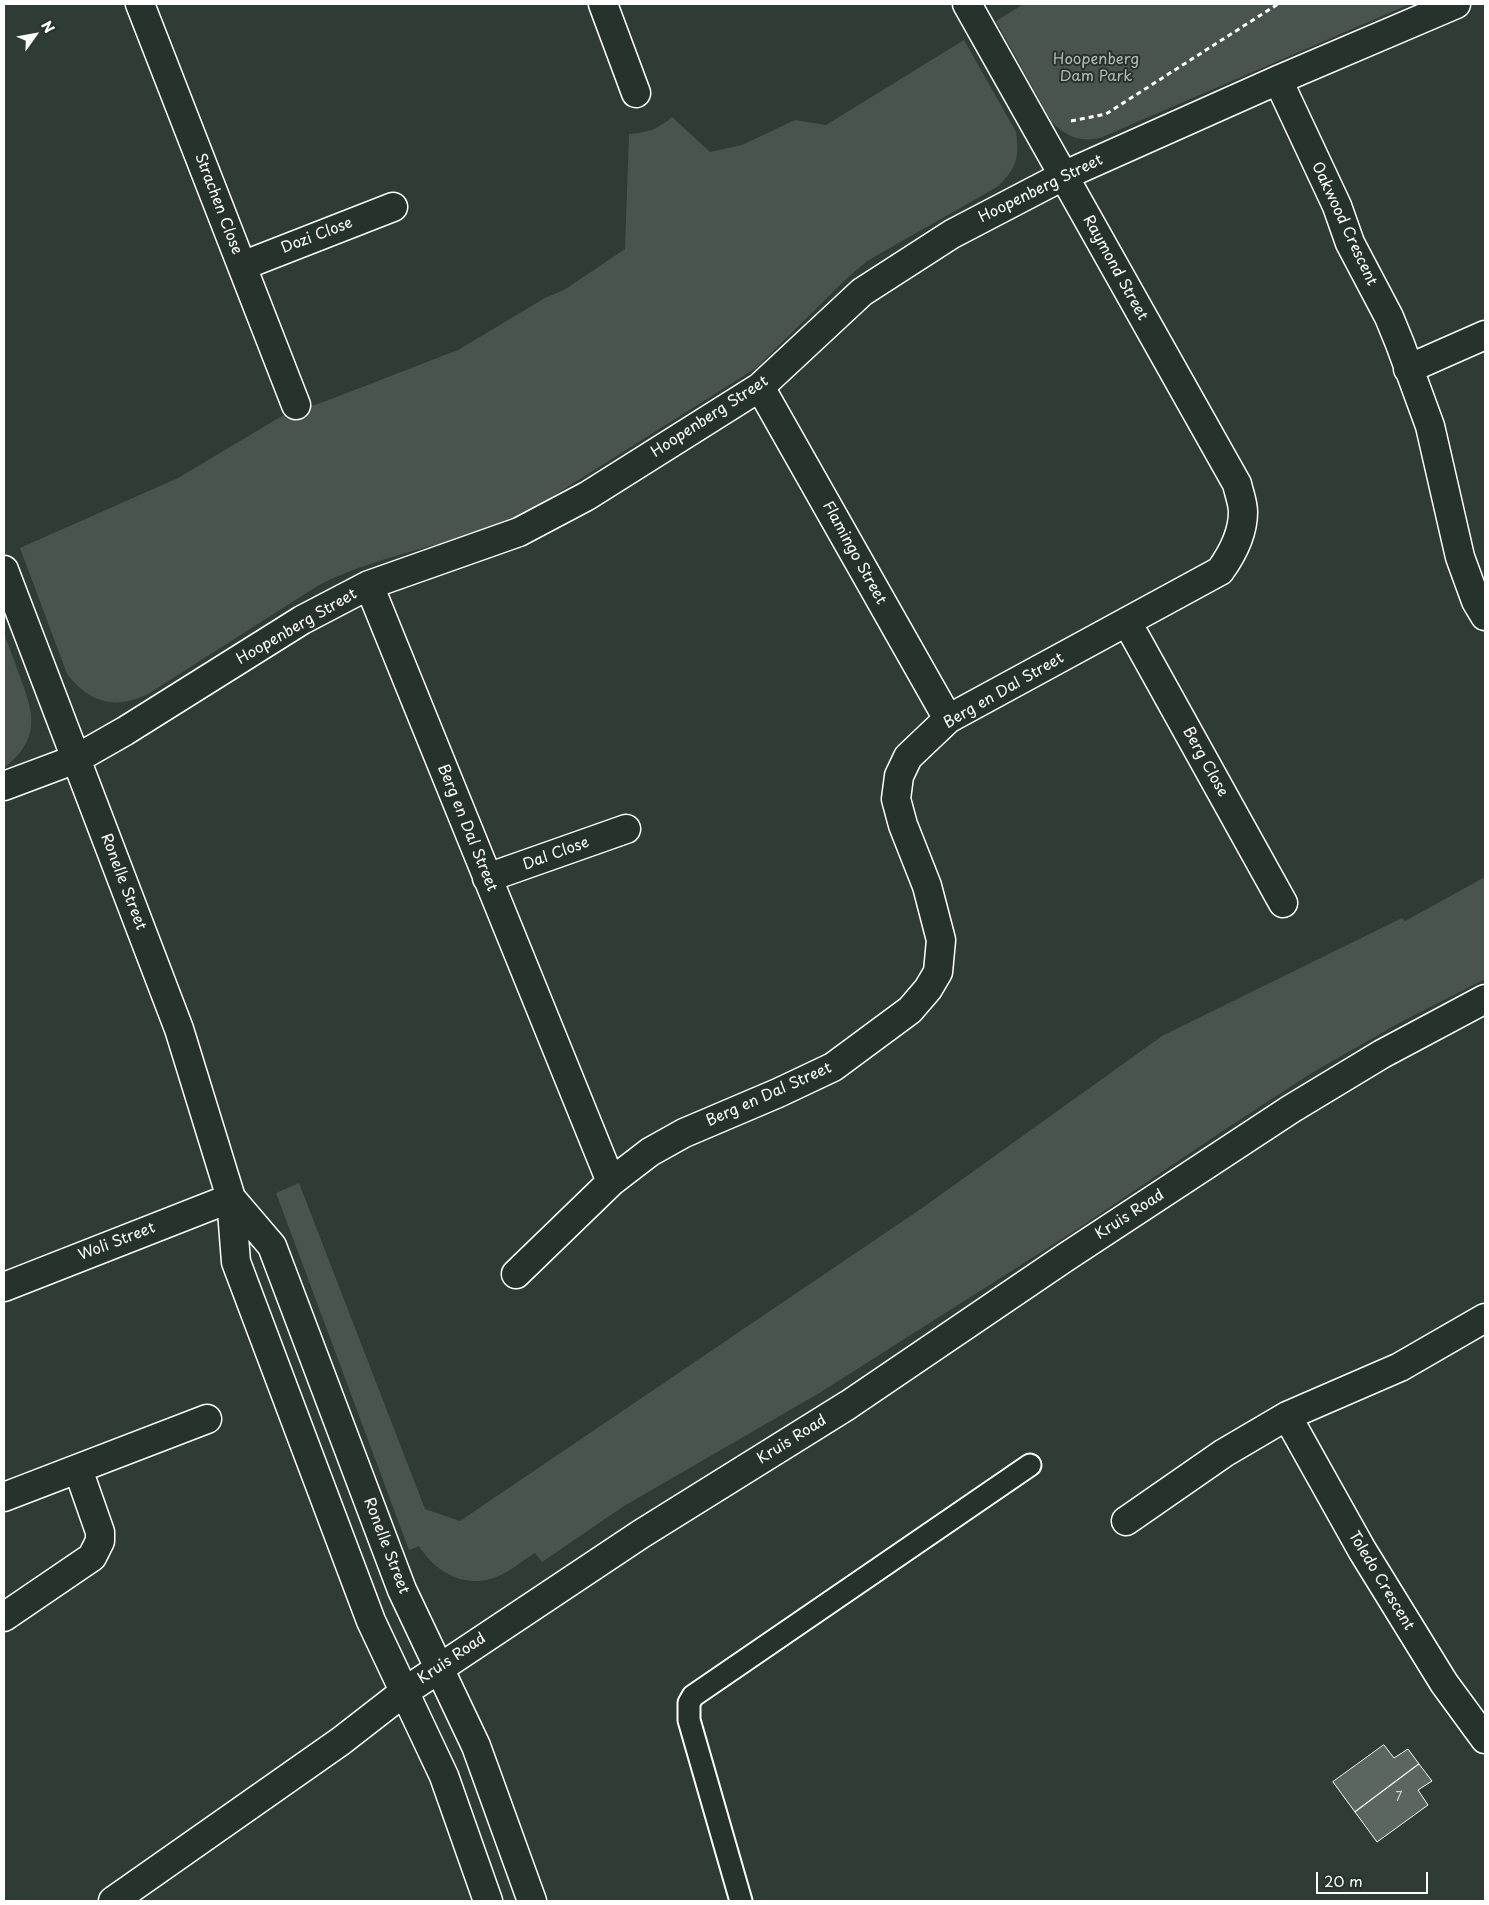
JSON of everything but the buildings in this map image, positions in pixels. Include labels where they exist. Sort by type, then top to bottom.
[{"type":"street","name":"Strachen Close","points":[[140,4],[296,405]]},
{"type":"street","points":[[603,4],[636,93]]},
{"type":"street","name":"Raymond Street","points":[[967,4],[1237,484],[1243,511],[1239,538]]},
{"type":"street","name":"Hoopenberg Street","points":[[4,786],[76,759],[125,731],[302,620],[369,586],[519,532],[587,496],[760,387],[862,292],[952,234],[1063,176],[1278,80],[1456,4]]},
{"type":"street","name":"Oakwood Crescent","points":[[1278,80],[1337,206],[1350,243],[1389,317],[1430,426],[1460,557],[1476,600],[1485,616]]},
{"type":"street","name":"Dozi Close","points":[[242,266],[392,207]]},
{"type":"street","points":[[1408,368],[1485,335]]},
{"type":"street","name":"Flamingo Street","points":[[760,387],[948,719]]},
{"type":"street","name":"Berg en Dal Street","points":[[516,1274],[612,1182],[650,1152],[684,1133],[833,1067],[910,1010],[928,989],[938,972],[941,940],[927,886],[903,825],[896,799],[900,776],[908,757],[948,719],[1220,570],[1231,556],[1239,538]]},
{"type":"street","name":"Ronelle Street","points":[[4,570],[179,1029],[231,1198],[236,1262],[370,1621],[444,1776],[488,1901]]},
{"type":"street","name":"Berg en Dal Street","points":[[369,586],[612,1182]]},
{"type":"street","name":"Berg Close","points":[[1127,622],[1283,903]]},
{"type":"street","name":"Dal Close","points":[[487,878],[626,829]]},
{"type":"street","name":"Kruis Road","points":[[113,1901],[341,1741],[404,1692],[641,1534],[856,1400],[1058,1262],[1291,1109],[1382,1054],[1485,999]]},
{"type":"street","name":"Ronelle Street","points":[[231,1198],[272,1246],[402,1590],[476,1746],[532,1901]]},
{"type":"street","name":"Woli Street","points":[[4,1287],[231,1198]]},
{"type":"street","points":[[1126,1521],[1224,1453],[1287,1416],[1400,1367],[1485,1318]]},
{"type":"street","name":"Toledo Crescent","points":[[1287,1416],[1382,1583],[1444,1683],[1485,1739]]},
{"type":"street","points":[[4,1497],[207,1419]]},
{"type":"street","points":[[4,1617],[85,1562],[97,1549],[100,1541],[100,1532],[78,1469]]},
{"type":"lane","points":[[741,1901],[689,1720],[689,1703],[694,1696],[1030,1465]]},
{"type":"path","points":[[1031,119],[1068,121],[1106,114],[1278,4]]},
{"type":"green space","name":"Hoopenberg Dam Park","points":[[1024,4],[1410,4],[1100,138],[1079,139],[1062,131],[1051,121],[996,21]]},
{"type":"green space","points":[[964,40],[1016,132],[1017,156],[1009,174],[997,187],[867,261],[845,280],[756,368],[534,508],[481,531],[372,563],[319,585],[148,694],[124,702],[103,701],[85,692],[67,674],[20,548],[178,478],[282,416],[458,350],[545,298],[564,290],[625,249],[629,134],[652,130],[672,117],[710,152],[742,145],[795,120],[826,125]]},
{"type":"green space","points":[[4,633],[29,704],[31,726],[29,737],[24,747],[4,768]]},
{"type":"green space","points":[[1485,877],[1485,979],[1399,1023],[1310,1074],[1079,1228],[821,1392],[624,1506],[542,1562],[535,1553],[499,1576],[475,1581],[464,1580],[443,1571],[426,1556],[419,1546],[409,1550],[276,1193],[299,1183],[425,1509],[460,1521],[925,1206],[1162,1036],[1402,918],[1405,921]]}]
